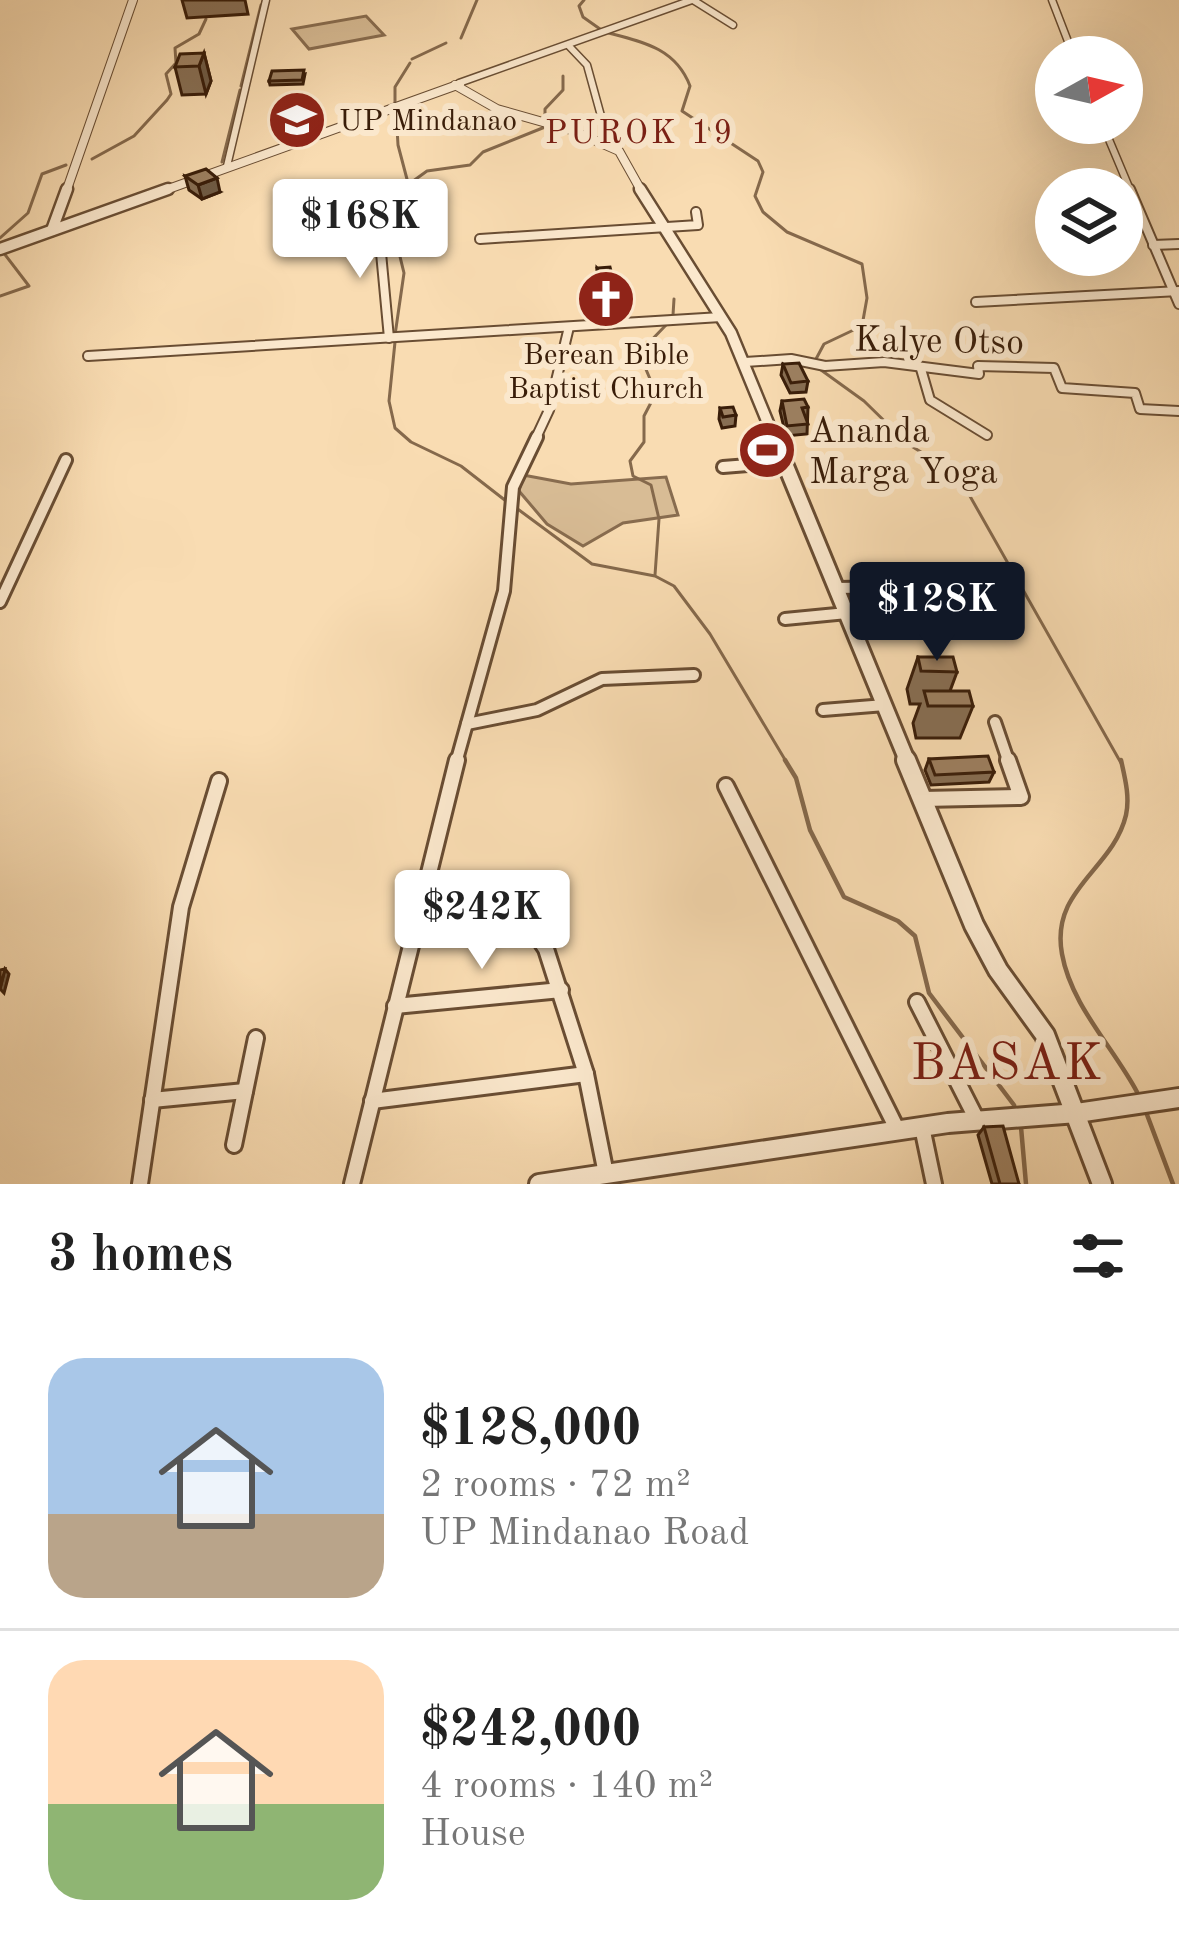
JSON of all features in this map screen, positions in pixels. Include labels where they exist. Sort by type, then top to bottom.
[{"type":"street","points":[[58,222],[135,0]]},
{"type":"street","points":[[227,166],[266,0]]},
{"type":"street","points":[[0,249],[58,222],[692,0],[734,25]]},
{"type":"street","points":[[1052,0],[1066,36]]},
{"type":"street","points":[[568,45],[587,64],[609,145]]},
{"type":"street","points":[[459,85],[497,109],[609,145],[622,155],[662,228],[721,317],[746,362],[981,942],[1046,1035],[1102,1184]]},
{"type":"street","points":[[1111,144],[1179,304]]},
{"type":"street","points":[[480,239],[698,225],[696,212]]},
{"type":"street","points":[[378,220],[389,338]]},
{"type":"street","points":[[1153,245],[1179,244]]},
{"type":"street","points":[[976,302],[1176,291]]},
{"type":"street","points":[[88,356],[721,317]]},
{"type":"street","points":[[352,1184],[413,928],[504,591],[513,488],[549,410],[568,326]]},
{"type":"street","name":"Kalye Otso","points":[[746,362],[784,359],[825,366],[884,362],[979,374],[978,366],[1054,368],[1062,388],[1135,393],[1140,409],[1179,410]]},
{"type":"street","points":[[921,369],[930,400],[987,435]]},
{"type":"street","points":[[0,602],[66,460]]},
{"type":"street","points":[[723,467],[786,462]]},
{"type":"street","points":[[837,588],[956,586]]},
{"type":"street","points":[[785,619],[847,613]]},
{"type":"street","points":[[467,724],[537,710],[602,679],[694,675]]},
{"type":"street","points":[[824,710],[885,705]]},
{"type":"street","points":[[923,799],[1021,797],[995,722]]},
{"type":"street","points":[[140,1184],[181,907],[219,781]]},
{"type":"street","points":[[726,786],[898,1131]]},
{"type":"street","points":[[413,928],[500,924]]},
{"type":"street","points":[[518,925],[542,940],[561,990],[586,1074],[606,1174]]},
{"type":"street","points":[[394,1006],[561,990]]},
{"type":"street","points":[[917,1002],[977,1120]]},
{"type":"street","points":[[233,1145],[256,1038]]},
{"type":"street","points":[[372,1101],[586,1074]]},
{"type":"street","points":[[152,1100],[245,1091]]},
{"type":"street","points":[[539,1184],[922,1127],[1179,1098]]},
{"type":"street","points":[[922,1127],[934,1184]]},
{"type":"shaded area","points":[[366,16],[384,35],[309,49],[292,29]]},
{"type":"shaded area","points":[[523,475],[571,484],[666,477],[678,515],[623,523],[583,546],[547,524],[519,491]]},
{"type":"building","points":[[204,53],[199,66],[175,67],[180,54]]},
{"type":"building","points":[[304,70],[302,80],[269,81],[272,71]]},
{"type":"building","points":[[206,169],[217,178],[198,185],[185,176]]},
{"type":"building","points":[[610,267],[615,287],[602,288],[597,268]]},
{"type":"building","points":[[799,363],[808,381],[791,383],[783,364]]},
{"type":"building","points":[[804,399],[808,424],[787,426],[782,401]]},
{"type":"building","points":[[733,407],[736,415],[723,417],[720,408]]},
{"type":"building","points":[[918,657],[953,657],[957,672],[921,671]]},
{"type":"building","points":[[924,691],[969,691],[973,706],[928,706]]},
{"type":"building","points":[[988,756],[994,772],[935,775],[929,759]]},
{"type":"building","points":[[1003,1126],[1019,1184],[1000,1184],[984,1127]]},
{"type":"waterway","points":[[461,38],[477,0]]},
{"type":"waterway","points":[[584,0],[579,6],[583,17],[600,29]]},
{"type":"waterway","points":[[241,86],[261,5]]},
{"type":"waterway","points":[[92,159],[134,136],[167,100],[171,94],[166,74],[176,63],[175,48],[199,34],[206,19]]},
{"type":"waterway","points":[[609,33],[646,44],[676,63],[690,86],[682,111],[758,161],[763,172],[755,196],[763,212],[787,232],[862,264],[867,298],[862,326],[824,344],[816,359]]},
{"type":"waterway","points":[[412,59],[446,43]]},
{"type":"waterway","points":[[395,103],[395,87],[410,63]]},
{"type":"waterway","points":[[545,120],[545,109],[563,90],[563,76]]},
{"type":"waterway","points":[[222,162],[240,90]]},
{"type":"waterway","points":[[396,111],[398,145],[408,183]]},
{"type":"waterway","points":[[395,335],[404,273],[392,224],[396,204],[409,184],[427,171],[470,165],[483,152],[545,127]]},
{"type":"waterway","points":[[0,238],[28,213],[42,174],[66,165]]},
{"type":"waterway","points":[[0,296],[29,286],[3,252]]},
{"type":"waterway","points":[[673,315],[674,299]]},
{"type":"waterway","points":[[655,575],[659,519],[651,485],[633,476],[630,461],[644,442],[644,416],[656,393],[639,353],[667,324]]},
{"type":"waterway","points":[[395,342],[389,401],[395,428],[411,442],[461,466],[506,501]]},
{"type":"waterway","points":[[821,370],[864,401],[908,444],[958,475],[1121,763]]},
{"type":"waterway","points":[[515,507],[592,564],[655,576],[674,586],[710,634],[787,763]]},
{"type":"waterway","points":[[785,760],[796,778],[810,830],[844,897],[898,921],[915,936],[929,993],[1014,1105]]},
{"type":"waterway","points":[[1121,760],[1126,815],[1109,851],[1065,913],[1062,954],[1074,991],[1137,1092]]},
{"type":"waterway","points":[[1146,1112],[1173,1184]]},
{"type":"waterway","points":[[1021,1127],[1026,1184]]},
{"type":"place","name":"UP Mindanao","points":[[297,120]]},
{"type":"place","name":"Berean Bible Baptist Church","points":[[606,299]]},
{"type":"place","name":"Ananda Marga Yoga","points":[[767,450]]},
{"type":"district","name":"PUROK 19","points":[[640,131]]},
{"type":"district","name":"BASAK","points":[[1008,1061]]}]
